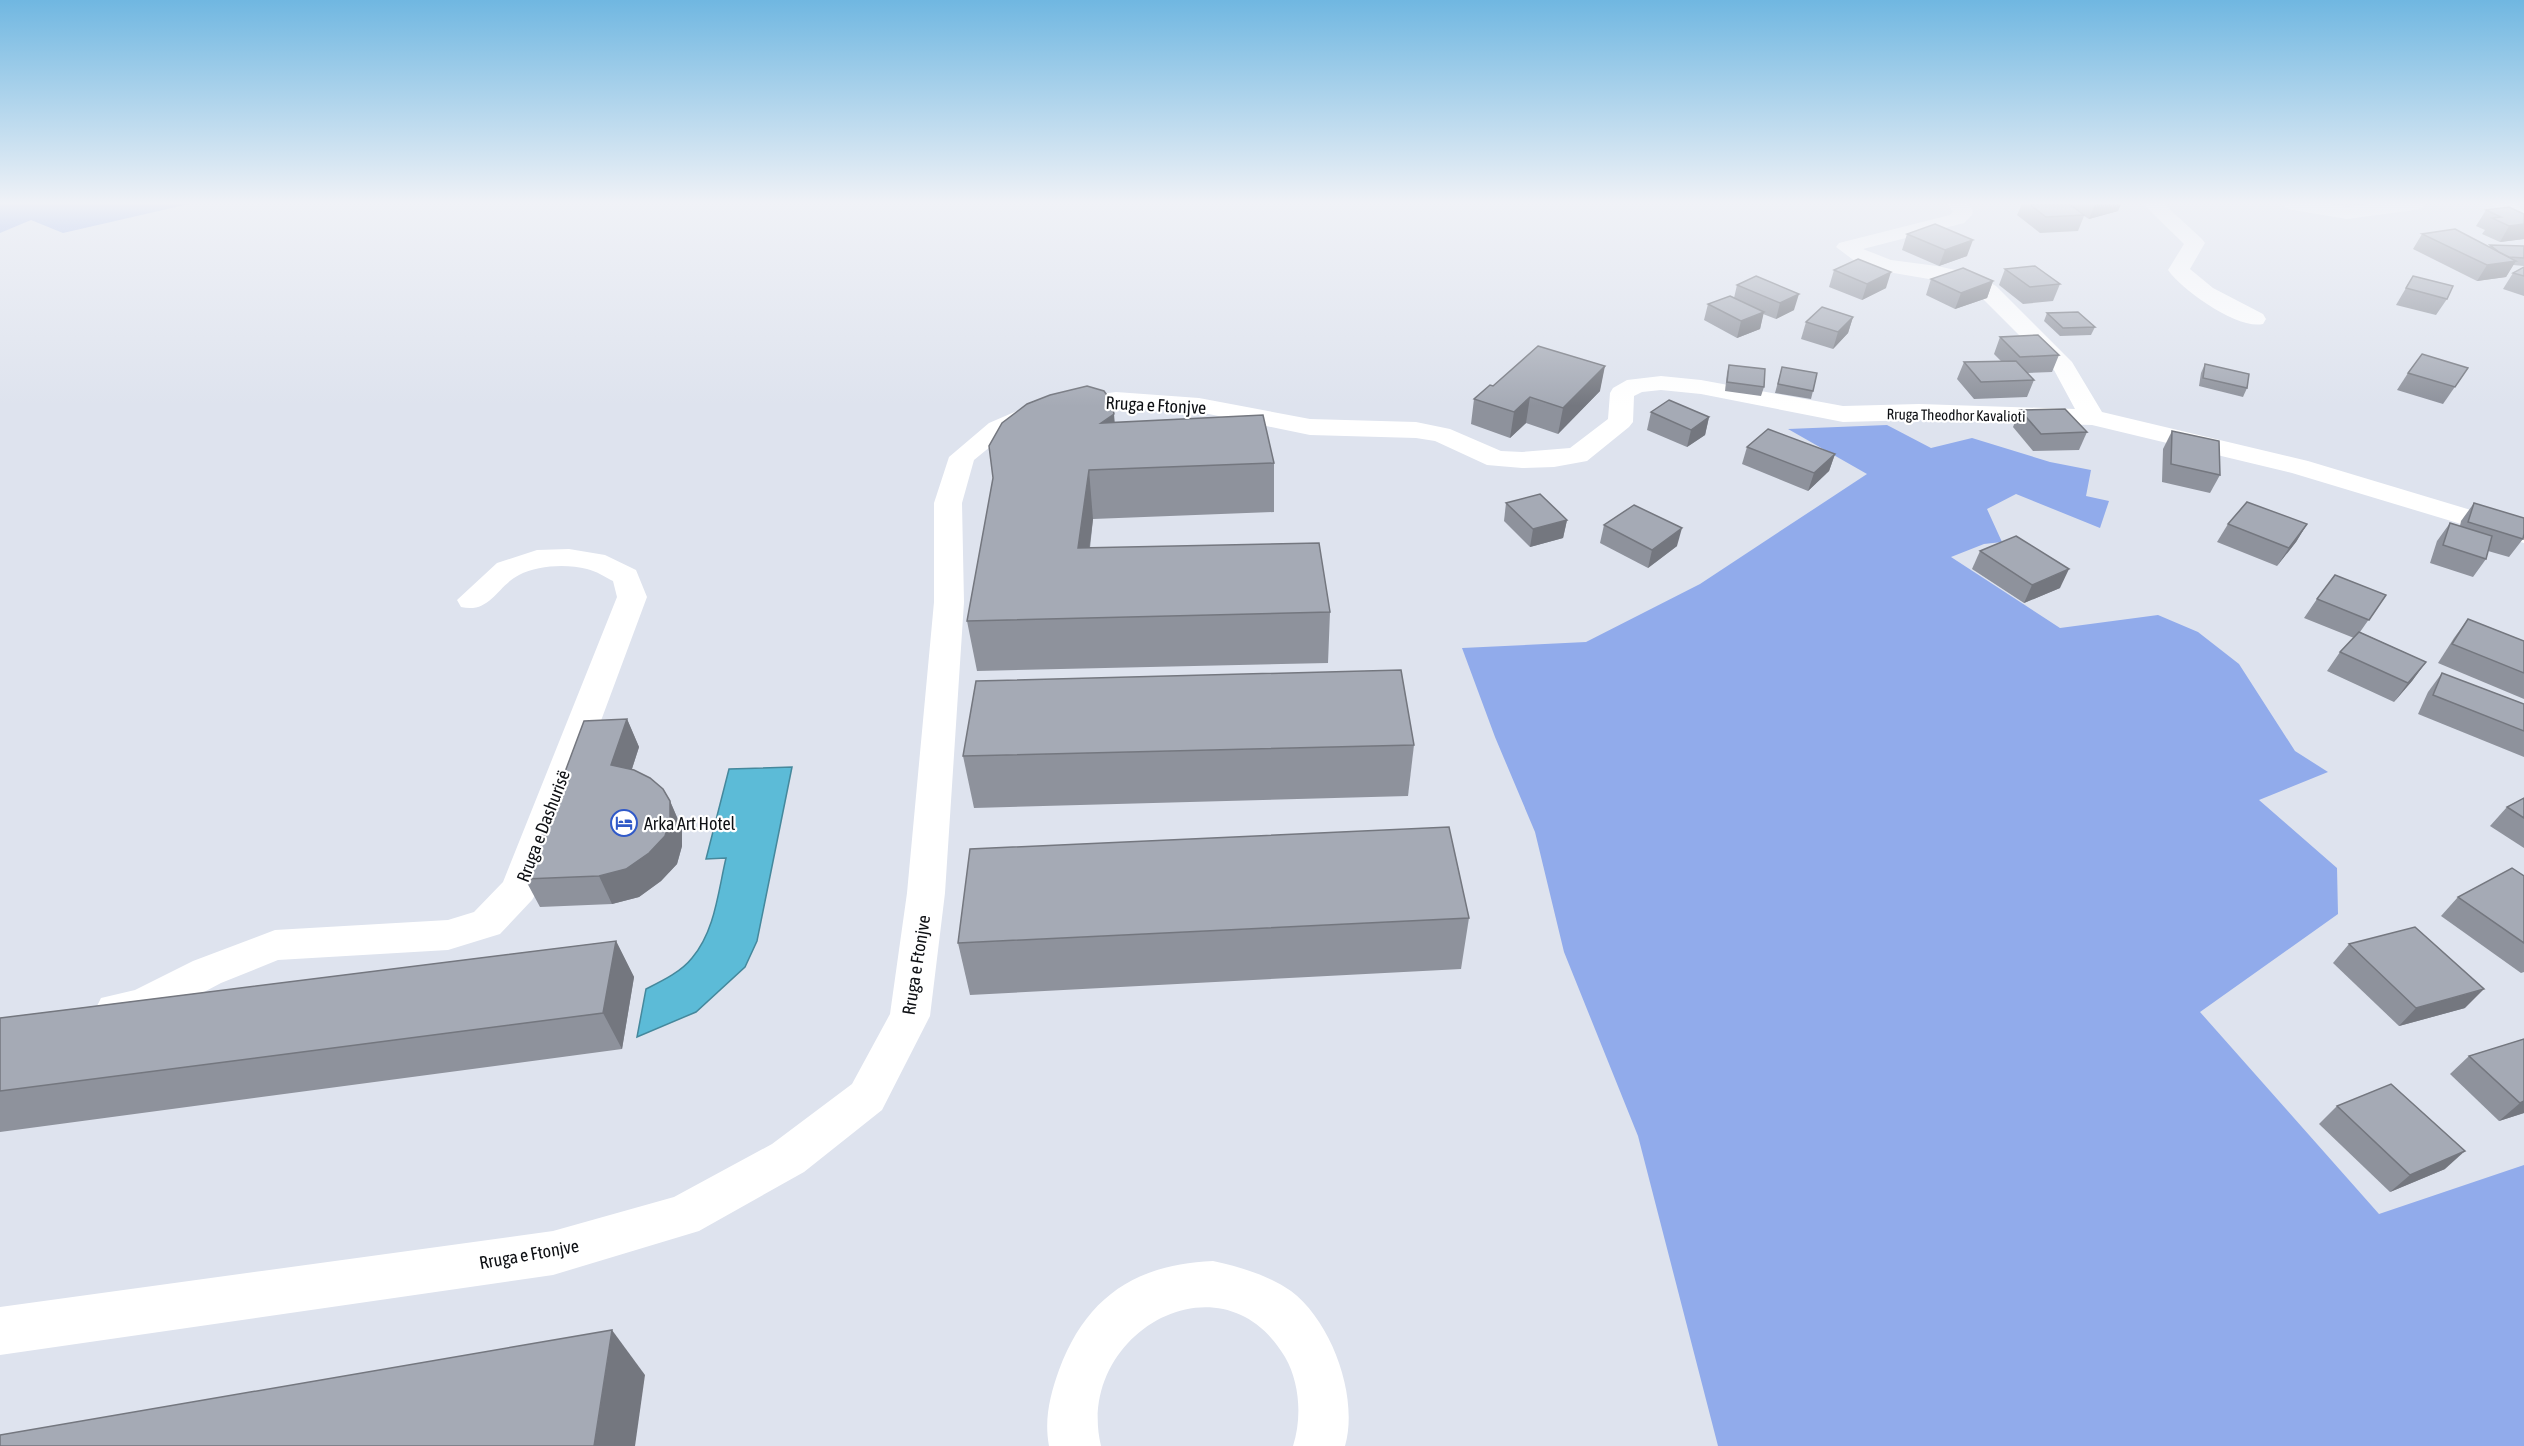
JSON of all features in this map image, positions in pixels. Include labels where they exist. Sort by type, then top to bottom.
[{"type":"street","points":[[1933,271],[1966,279],[1988,291],[2064,367],[2092,417]]},
{"type":"street","points":[[2180,271],[2189,283],[2208,296],[2255,319]]},
{"type":"street","name":"Rruga Theodhor Kavalioti","points":[[1620,422],[1622,393],[1636,385],[1661,382],[1701,387],[1843,414],[1919,412],[2092,417],[2299,467],[2524,536]]},
{"type":"street","name":"Rruga e Ftonjve","points":[[0,1331],[553,1252],[682,1216],[788,1158],[867,1097],[910,1016],[926,893],[950,602],[948,503],[962,457],[998,428],[1038,410],[1116,399],[1199,405],[1310,427],[1441,434],[1496,459],[1522,460],[1554,459],[1578,455],[1620,422]]},
{"type":"street","name":"Rruga e Dashurisë","points":[[82,1014],[141,1006],[207,972],[275,945],[448,935],[486,922],[519,890],[632,597],[626,576],[595,561],[569,558],[537,559],[507,568],[472,600]]},
{"type":"street","points":[[1072,1444],[1074,1393],[1090,1352],[1116,1318],[1151,1295],[1191,1284],[1230,1287],[1265,1302],[1294,1327],[1314,1360],[1323,1399],[1319,1446]]},
{"type":"shaded area","points":[[1887,425],[1931,448],[1972,438],[2050,462],[2091,470],[2086,496],[2109,501],[2100,528],[2016,494],[1987,509],[2002,542],[1984,544],[1951,557],[2060,628],[2158,615],[2198,632],[2239,664],[2295,751],[2328,772],[2259,800],[2337,868],[2338,914],[2200,1012],[2379,1214],[2524,1165],[2524,1446],[1718,1446],[1638,1136],[1564,952],[1535,832],[1495,737],[1462,648],[1586,642],[1700,584],[1867,474],[1788,429]]},
{"type":"shaded area","points":[[792,767],[757,941],[745,967],[696,1012],[637,1037],[646,989],[671,976],[688,963],[700,947],[711,923],[726,858],[706,859],[729,769]]},
{"type":"building","points":[[1837,271],[1891,272],[1867,284]]},
{"type":"building","points":[[1953,271],[1971,271],[1993,281],[1961,293],[1931,279]]},
{"type":"building","points":[[2008,271],[2043,271],[2060,284],[2030,287]]},
{"type":"building","points":[[2524,271],[2524,276],[2513,273]]},
{"type":"building","points":[[1756,276],[1799,294],[1780,303],[1737,285]]},
{"type":"building","points":[[2413,276],[2453,286],[2447,299],[2406,288]]},
{"type":"building","points":[[1730,296],[1764,312],[1741,321],[1708,304]]},
{"type":"building","points":[[1822,307],[1853,317],[1838,332],[1806,322]]},
{"type":"building","points":[[2078,312],[2095,327],[2063,328],[2047,313]]},
{"type":"building","points":[[2038,335],[2059,355],[2020,357],[2000,337]]},
{"type":"building","points":[[1538,346],[1605,366],[1563,408],[1530,397],[1514,412],[1474,399],[1490,385],[1493,386]]},
{"type":"building","points":[[2422,354],[2468,368],[2455,387],[2408,373]]},
{"type":"building","points":[[2016,361],[2034,380],[1981,382],[1964,362]]},
{"type":"building","points":[[2205,364],[2249,374],[2247,388],[2203,378]]},
{"type":"building","points":[[1729,365],[1765,369],[1764,387],[1727,382]]},
{"type":"building","points":[[1782,367],[1817,373],[1813,391],[1778,384]]},
{"type":"building","points":[[1087,386],[1104,391],[1111,401],[1114,414],[1101,423],[1263,415],[1274,463],[1089,470],[1078,548],[1319,543],[1330,612],[967,621],[993,478],[989,446],[1002,423],[1027,404],[1050,395]]},
{"type":"building","points":[[1669,400],[1709,417],[1691,430],[1651,412]]},
{"type":"building","points":[[2065,409],[2087,432],[2041,434],[2020,410]]},
{"type":"building","points":[[1768,429],[1835,454],[1814,473],[1747,447]]},
{"type":"building","points":[[2172,431],[2219,441],[2220,475],[2171,464]]},
{"type":"building","points":[[1540,494],[1567,520],[1533,529],[1506,503]]},
{"type":"building","points":[[2247,502],[2307,524],[2289,548],[2228,524]]},
{"type":"building","points":[[2474,503],[2524,518],[2523,539],[2468,522]]},
{"type":"building","points":[[1634,505],[1682,528],[1652,550],[1604,525]]},
{"type":"building","points":[[2450,523],[2492,536],[2486,559],[2443,545]]},
{"type":"building","points":[[2016,536],[2069,569],[2032,585],[1980,551]]},
{"type":"building","points":[[2335,575],[2386,595],[2369,620],[2317,599]]},
{"type":"building","points":[[2468,619],[2524,641],[2524,673],[2452,644]]},
{"type":"building","points":[[2359,632],[2426,662],[2408,683],[2340,652]]},
{"type":"building","points":[[1401,670],[1414,745],[963,756],[976,681]]},
{"type":"building","points":[[2442,673],[2524,704],[2524,731],[2433,695]]},
{"type":"building","name":"Arka Art Hotel","points":[[627,719],[611,765],[634,770],[650,778],[663,789],[670,801],[670,818],[665,836],[649,853],[626,869],[599,876],[525,879],[584,721]]},
{"type":"building","points":[[2524,798],[2524,818],[2507,807]]},
{"type":"building","points":[[1449,827],[1469,918],[958,943],[970,849]]},
{"type":"building","points":[[2512,868],[2524,876],[2524,943],[2458,897]]},
{"type":"building","points":[[2415,927],[2484,989],[2416,1008],[2349,944]]},
{"type":"building","points":[[616,941],[603,1013],[0,1091],[0,1018]]},
{"type":"building","points":[[2524,1039],[2524,1101],[2520,1103],[2469,1056]]},
{"type":"building","points":[[2391,1084],[2465,1151],[2410,1175],[2337,1106]]},
{"type":"building","points":[[612,1330],[594,1446],[0,1446],[0,1435]]},
{"type":"place","name":"Arka Art Hotel","points":[[624,823]]}]
